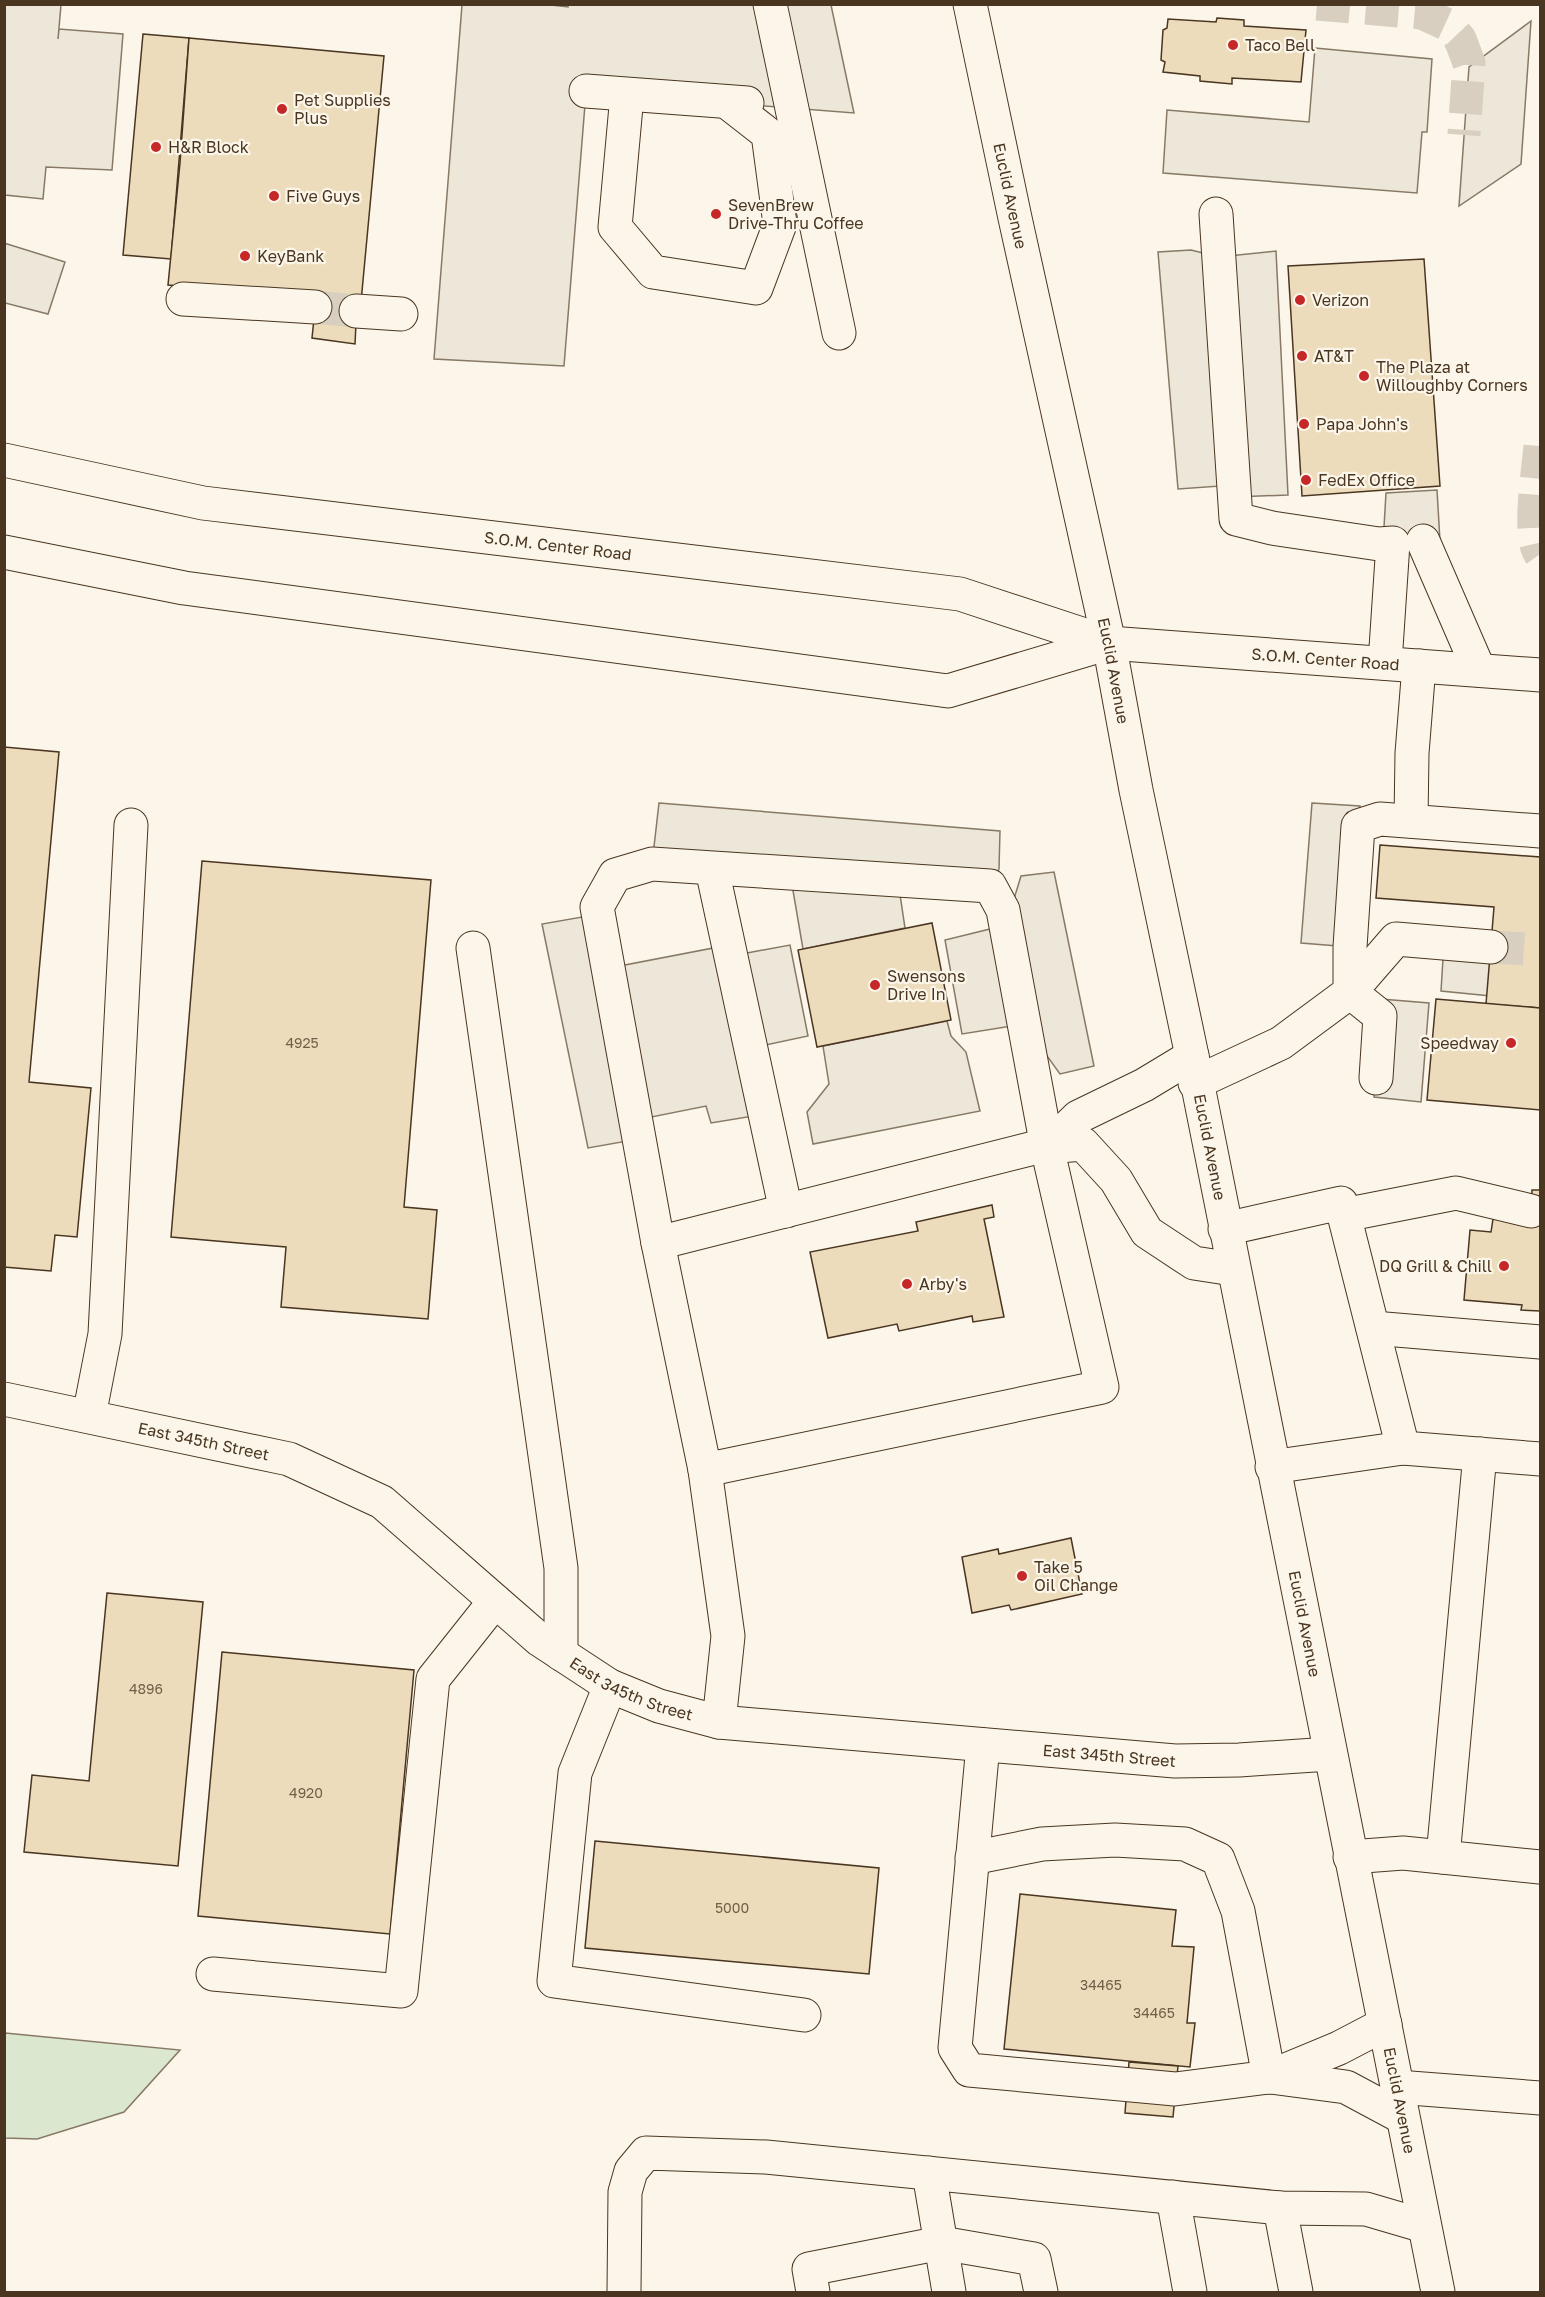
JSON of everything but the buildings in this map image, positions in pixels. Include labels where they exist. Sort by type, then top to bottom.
[{"type":"main road","points":[[770,4],[839,333]]},
{"type":"main road","name":"Euclid Avenue","points":[[970,4],[1017,230],[1109,643],[1136,790],[1438,2292]]},
{"type":"main road","points":[[586,92],[791,107]]},
{"type":"main road","points":[[627,94],[615,227],[653,272],[756,288],[780,224],[768,134],[727,102]]},
{"type":"main road","points":[[1216,213],[1236,519],[1272,528],[1379,544],[1408,542]]},
{"type":"main road","points":[[183,299],[315,307]]},
{"type":"main road","points":[[356,311],[401,314]]},
{"type":"main road","name":"S.O.M. Center Road","points":[[4,460],[203,504],[960,594],[1109,643],[1540,675]]},
{"type":"main road","points":[[1385,663],[1408,542]]},
{"type":"main road","points":[[1408,542],[1479,670]]},
{"type":"main road","name":"S.O.M. Center Road","points":[[4,552],[184,588],[948,691],[1109,643]]},
{"type":"main road","points":[[1411,821],[1412,753],[1419,666]]},
{"type":"main road","points":[[1350,992],[1350,947],[1358,826],[1380,819],[1540,831]]},
{"type":"main road","points":[[89,1416],[105,1334],[131,825]]},
{"type":"main road","points":[[705,1470],[1102,1387],[1041,1147],[1003,910],[990,886],[652,864],[615,875],[597,907],[658,1243],[705,1470],[728,1636],[719,1722]]},
{"type":"main road","points":[[712,868],[786,1210]]},
{"type":"main road","points":[[1041,1147],[1078,1117],[1144,1085],[1281,1043],[1350,992],[1396,939],[1491,947]]},
{"type":"main road","points":[[472,948],[561,1568],[561,1654]]},
{"type":"main road","points":[[1350,992],[1380,1016],[1376,1077]]},
{"type":"main road","points":[[658,1243],[1041,1147],[1083,1144],[1116,1180],[1147,1232],[1194,1263],[1233,1269]]},
{"type":"main road","points":[[1225,1229],[1456,1193],[1531,1211]]},
{"type":"main road","points":[[1343,1209],[1403,1448]]},
{"type":"main road","points":[[1373,1328],[1540,1342]]},
{"type":"main road","name":"East 345th Street","points":[[4,1399],[289,1459],[382,1502],[540,1640],[610,1686],[659,1706],[719,1722],[1175,1761],[1239,1760],[1330,1754]]},
{"type":"main road","points":[[1272,1467],[1403,1448],[1540,1459]]},
{"type":"main road","points":[[1443,1857],[1480,1454]]},
{"type":"main road","points":[[213,1974],[401,1991],[433,1679],[495,1600]]},
{"type":"main road","points":[[610,1686],[575,1773],[554,1981],[804,2015]]},
{"type":"main road","points":[[983,1745],[955,2048],[969,2070],[1175,2090],[1269,2077],[1339,2048],[1385,2024]]},
{"type":"main road","points":[[972,1857],[1042,1844],[1115,1840],[1185,1844],[1218,1859],[1238,1911],[1269,2077]]},
{"type":"main road","points":[[1350,1857],[1403,1853],[1540,1867]]},
{"type":"main road","points":[[1269,2077],[1346,2087],[1400,2102],[1540,2098]]},
{"type":"main road","points":[[624,2292],[625,2192],[631,2172],[646,2152],[766,2157],[1280,2208],[1366,2209],[1424,2226]]},
{"type":"main road","points":[[929,2173],[949,2292]]},
{"type":"main road","points":[[1173,2197],[1190,2292]]},
{"type":"main road","points":[[1280,2208],[1296,2292]]},
{"type":"main road","points":[[813,2292],[809,2268],[940,2243],[1035,2259],[1041,2292]]},
{"type":"green space","points":[[5,2033],[180,2050],[124,2112],[37,2139],[5,2138]]},
{"type":"shaded area","points":[[542,4],[568,7],[568,4],[831,5],[854,113],[586,92],[564,366],[434,359],[462,5]]},
{"type":"shaded area","points":[[4,5],[61,5],[58,39],[59,29],[123,34],[112,170],[46,167],[43,199],[5,195]]},
{"type":"shaded area","points":[[1531,21],[1521,164],[1459,206],[1469,67]]},
{"type":"shaded area","points":[[1315,48],[1432,59],[1427,132],[1422,132],[1417,193],[1163,173],[1167,110],[1309,122]]},
{"type":"shaded area","points":[[4,243],[65,262],[48,314],[5,303]]},
{"type":"shaded area","points":[[1191,250],[1219,257],[1276,251],[1288,495],[1234,497],[1234,485],[1178,489],[1158,252]]},
{"type":"shaded area","points":[[1437,490],[1440,541],[1383,544],[1386,493]]},
{"type":"shaded area","points":[[659,803],[1000,831],[999,869],[990,886],[898,881],[905,928],[803,949],[790,873],[652,864]]},
{"type":"shaded area","points":[[1312,803],[1360,806],[1350,947],[1301,943]]},
{"type":"shaded area","points":[[1054,872],[1094,1066],[1060,1074],[1024,1024],[962,1034],[945,940],[1006,925],[1021,876]]},
{"type":"shaded area","points":[[599,914],[609,968],[729,945],[731,956],[790,945],[808,1036],[751,1048],[766,1114],[711,1123],[706,1106],[636,1120],[639,1139],[588,1148],[542,924]]},
{"type":"shaded area","points":[[1444,943],[1540,950],[1540,1001],[1441,991]]},
{"type":"shaded area","points":[[1381,999],[1429,1003],[1421,1102],[1374,1097]]},
{"type":"shaded area","points":[[947,1021],[951,1036],[966,1052],[980,1111],[813,1144],[807,1112],[829,1084],[823,1046]]},
{"type":"tunnel","points":[[1317,4],[1422,13],[1446,24],[1460,39],[1469,63],[1464,135]]},
{"type":"tunnel","points":[[315,307],[356,311]]},
{"type":"tunnel","points":[[1540,446],[1534,518],[1534,533],[1540,554]]},
{"type":"tunnel","points":[[1491,947],[1540,950]]},
{"type":"place","name":"Taco Bell","points":[[1233,45]]},
{"type":"place","name":"Pet Supplies Plus","points":[[282,109]]},
{"type":"place","name":"H&R Block","points":[[156,147]]},
{"type":"place","name":"Five Guys","points":[[274,196]]},
{"type":"place","name":"SevenBrew Drive-Thru Coffee","points":[[716,214]]},
{"type":"place","name":"KeyBank","points":[[245,256]]},
{"type":"place","name":"Verizon","points":[[1300,300]]},
{"type":"place","name":"AT&T","points":[[1302,356]]},
{"type":"place","name":"The Plaza at Willoughby Corners","points":[[1364,376]]},
{"type":"place","name":"Papa John's","points":[[1304,424]]},
{"type":"place","name":"FedEx Office","points":[[1306,480]]},
{"type":"place","name":"Swensons Drive In","points":[[875,985]]},
{"type":"place","name":"Speedway","points":[[1511,1043]]},
{"type":"place","name":"DQ Grill & Chill","points":[[1504,1266]]},
{"type":"place","name":"Arby's","points":[[907,1284]]},
{"type":"place","name":"Take 5 Oil Change","points":[[1022,1576]]}]
